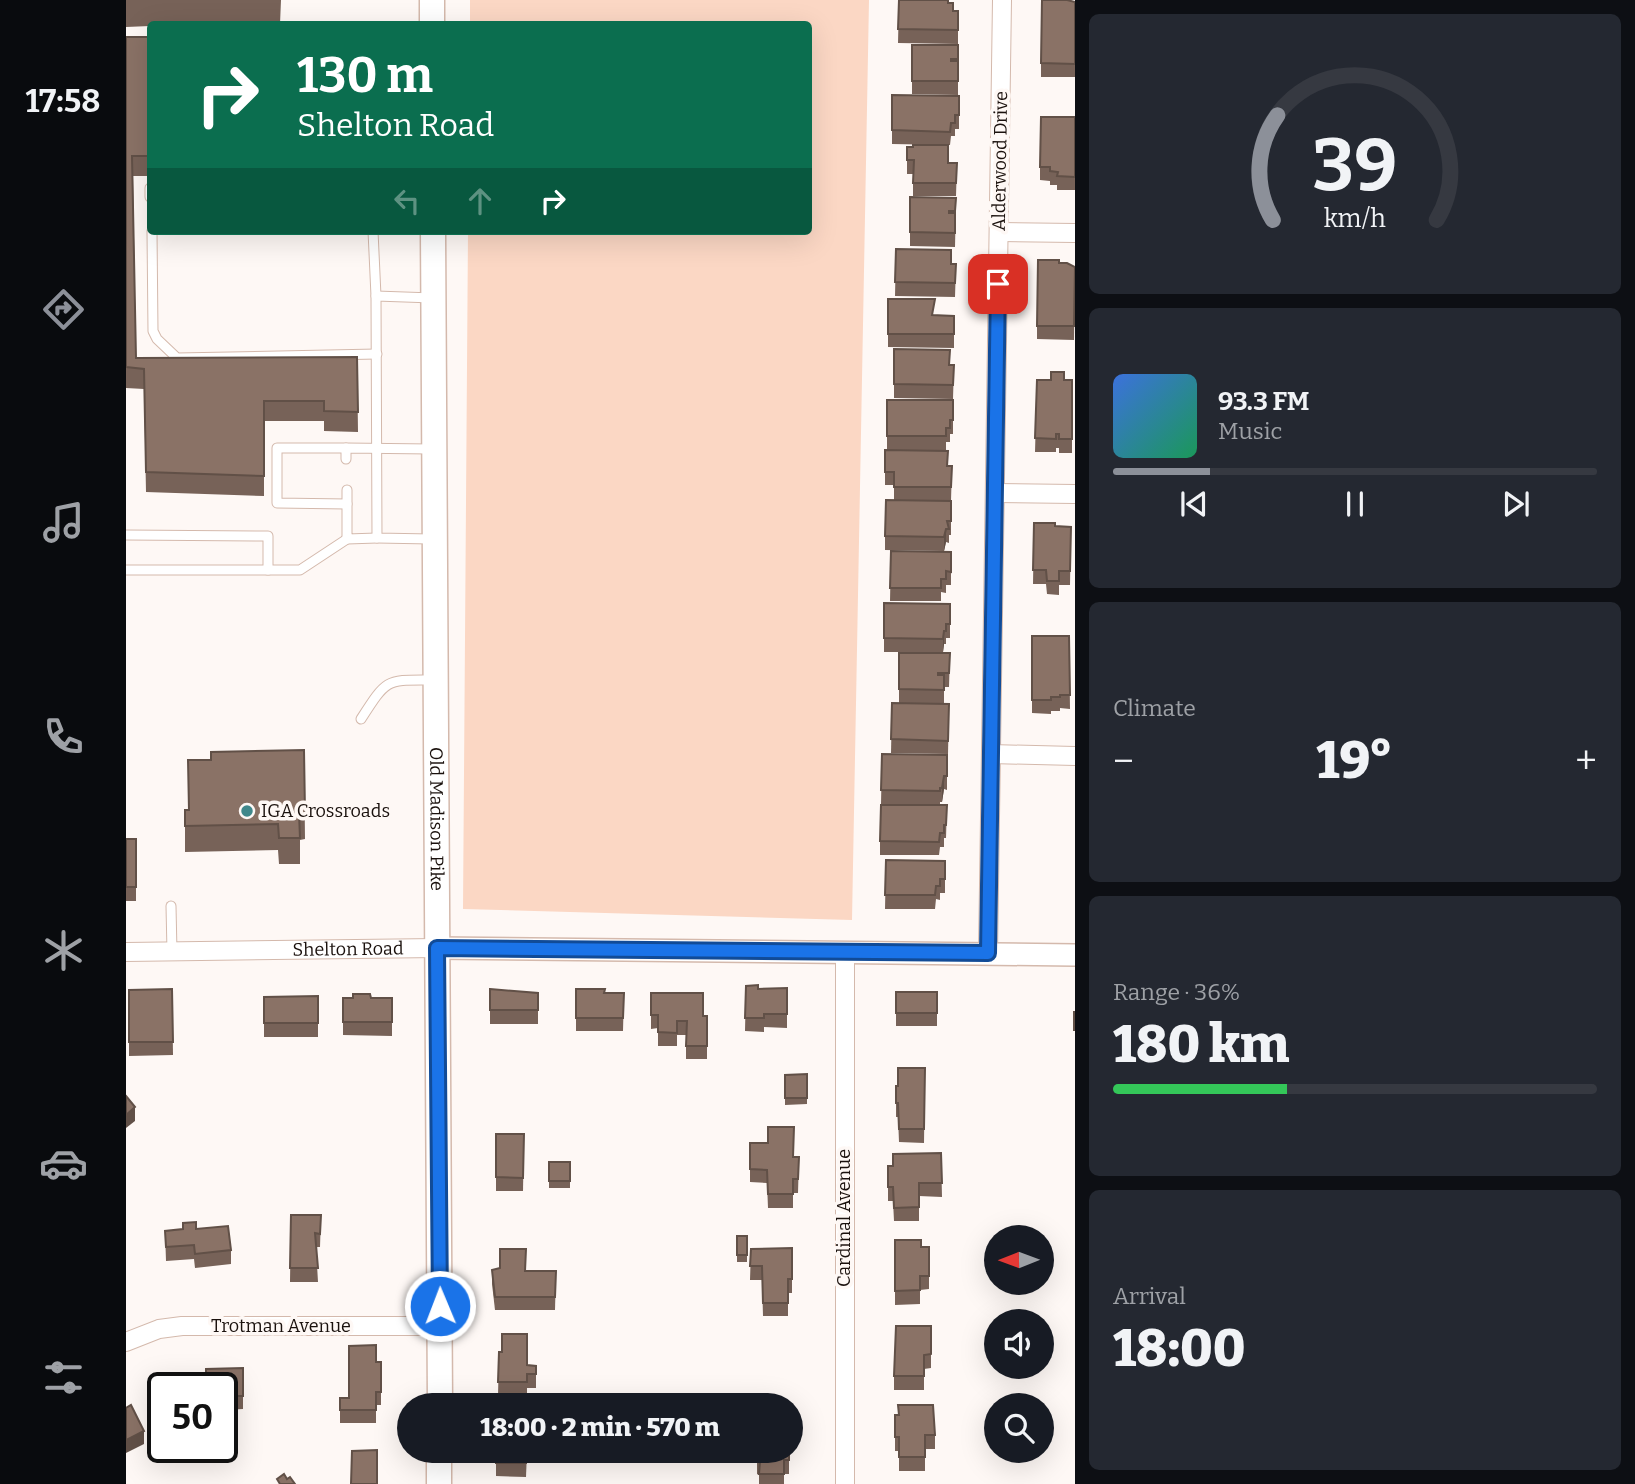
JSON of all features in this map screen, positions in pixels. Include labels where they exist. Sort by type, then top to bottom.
[{"type":"main road","points":[[432,0],[432,21]]},
{"type":"main road","name":"Old Madison Pike","points":[[433,235],[437,539],[440,1393]]},
{"type":"main road","points":[[439,1463],[439,1484]]},
{"type":"street","name":"Alderwood Drive","points":[[988,953],[1002,0]]},
{"type":"street","points":[[999,232],[1075,233]]},
{"type":"street","points":[[995,493],[1075,494]]},
{"type":"street","points":[[991,754],[1075,756]]},
{"type":"street","name":"Shelton Road","points":[[126,952],[437,948],[1075,955]]},
{"type":"street","name":"Cardinal Avenue","points":[[845,951],[845,1484]]},
{"type":"street","name":"Trotman Avenue","points":[[126,1342],[159,1329],[182,1326],[440,1326]]},
{"type":"lane","points":[[152,235],[153,331],[157,340],[177,358],[377,354]]},
{"type":"lane","points":[[373,235],[377,354],[377,538]]},
{"type":"lane","points":[[376,296],[434,298]]},
{"type":"lane","points":[[347,504],[277,503],[277,448],[436,449]]},
{"type":"lane","points":[[346,448],[346,459]]},
{"type":"lane","points":[[347,490],[347,539]]},
{"type":"lane","points":[[126,535],[268,536],[268,570]]},
{"type":"lane","points":[[126,570],[300,570],[347,539],[437,539]]},
{"type":"lane","points":[[361,719],[379,690],[388,683],[401,680],[437,680]]},
{"type":"lane","points":[[171,906],[172,951]]},
{"type":"shaded area","points":[[470,0],[869,0],[852,920],[463,909],[468,235],[812,235],[812,21],[470,21]]},
{"type":"building","points":[[899,0],[948,0],[948,3],[953,3],[953,11],[958,11],[958,30],[898,29]]},
{"type":"building","points":[[1042,0],[1075,2],[1075,64],[1041,63]]},
{"type":"building","points":[[126,37],[147,37],[147,156],[132,156],[136,358],[357,357],[358,412],[324,411],[324,401],[264,401],[264,476],[146,472],[144,369],[126,367]]},
{"type":"building","points":[[912,45],[958,45],[958,59],[951,61],[958,61],[958,81],[912,81]]},
{"type":"building","points":[[892,95],[959,96],[959,115],[955,115],[955,123],[951,123],[950,132],[892,130]]},
{"type":"building","points":[[1041,117],[1075,117],[1075,177],[1057,176],[1058,172],[1050,171],[1050,167],[1040,167]]},
{"type":"building","points":[[948,145],[948,163],[957,163],[956,183],[913,183],[914,160],[907,160],[907,147]]},
{"type":"building","points":[[910,197],[956,198],[955,211],[949,211],[955,213],[955,233],[910,232]]},
{"type":"building","points":[[896,249],[951,250],[951,264],[956,264],[955,283],[895,282]]},
{"type":"building","points":[[1038,260],[1059,260],[1059,263],[1075,267],[1074,326],[1037,326]]},
{"type":"building","points":[[888,299],[935,299],[932,315],[954,316],[954,334],[888,334]]},
{"type":"building","points":[[894,349],[950,350],[949,365],[954,365],[953,385],[894,384]]},
{"type":"building","points":[[1051,372],[1064,372],[1064,380],[1072,380],[1072,439],[1059,439],[1059,434],[1056,434],[1056,439],[1035,438],[1037,380],[1051,380]]},
{"type":"building","points":[[887,400],[953,400],[953,420],[950,420],[950,428],[946,428],[946,436],[887,436]]},
{"type":"building","points":[[885,450],[948,451],[947,466],[952,466],[951,487],[894,487],[894,472],[885,472]]},
{"type":"building","points":[[886,500],[951,501],[951,521],[947,521],[949,529],[946,529],[944,537],[885,536]]},
{"type":"building","points":[[1034,523],[1055,523],[1055,526],[1071,527],[1070,571],[1059,571],[1059,581],[1047,581],[1046,570],[1033,570]]},
{"type":"building","points":[[891,551],[951,552],[951,572],[946,571],[946,579],[941,579],[941,588],[890,588]]},
{"type":"building","points":[[884,603],[950,604],[950,624],[946,624],[943,639],[884,638]]},
{"type":"building","points":[[1032,636],[1069,636],[1070,695],[1051,697],[1051,700],[1032,700]]},
{"type":"building","points":[[899,653],[950,653],[949,673],[938,673],[944,675],[944,690],[899,689]]},
{"type":"building","points":[[892,703],[949,704],[948,741],[891,739]]},
{"type":"building","name":"IGA Crossroads","points":[[304,750],[305,813],[299,813],[300,838],[279,838],[278,824],[185,826],[185,810],[189,810],[188,760],[211,760],[211,752]]},
{"type":"building","points":[[882,754],[947,755],[947,776],[944,776],[942,788],[940,791],[881,790]]},
{"type":"building","points":[[881,805],[947,805],[944,833],[940,833],[939,842],[880,841]]},
{"type":"building","points":[[126,839],[136,839],[136,887],[126,887]]},
{"type":"building","points":[[886,860],[945,861],[945,879],[940,879],[935,895],[885,895]]},
{"type":"building","points":[[758,985],[758,989],[787,988],[787,1014],[764,1014],[764,1018],[745,1018],[746,986]]},
{"type":"building","points":[[172,989],[173,1042],[129,1042],[129,990]]},
{"type":"building","points":[[490,989],[538,993],[538,1010],[490,1010]]},
{"type":"building","points":[[576,989],[605,989],[604,993],[624,993],[623,1018],[576,1018]]},
{"type":"building","points":[[896,992],[937,992],[937,1013],[896,1013]]},
{"type":"building","points":[[651,993],[703,993],[703,1016],[707,1016],[707,1046],[686,1046],[687,1021],[677,1021],[677,1033],[658,1032],[658,1015],[651,1015]]},
{"type":"building","points":[[353,994],[370,994],[371,998],[392,998],[392,1022],[343,1022],[343,998],[353,998]]},
{"type":"building","points":[[318,996],[318,1023],[264,1023],[264,997]]},
{"type":"building","points":[[898,1068],[925,1068],[924,1129],[899,1129],[896,1103]]},
{"type":"building","points":[[807,1074],[807,1098],[785,1098],[785,1075]]},
{"type":"building","points":[[126,1096],[135,1107],[126,1115]]},
{"type":"building","points":[[768,1127],[794,1127],[793,1157],[799,1157],[798,1179],[793,1179],[793,1194],[768,1194],[767,1170],[750,1169],[750,1143],[768,1143]]},
{"type":"building","points":[[496,1134],[524,1134],[523,1178],[496,1177]]},
{"type":"building","points":[[941,1153],[942,1183],[919,1183],[919,1207],[894,1208],[893,1187],[888,1187],[888,1166],[893,1166],[893,1154]]},
{"type":"building","points":[[549,1162],[570,1162],[570,1181],[549,1181]]},
{"type":"building","points":[[291,1215],[321,1215],[320,1234],[315,1233],[318,1268],[290,1268]]},
{"type":"building","points":[[196,1222],[196,1229],[228,1226],[231,1250],[195,1254],[194,1245],[166,1247],[165,1231],[183,1229],[183,1223]]},
{"type":"building","points":[[737,1236],[747,1236],[747,1255],[737,1255]]},
{"type":"building","points":[[895,1240],[921,1240],[921,1247],[929,1247],[929,1276],[920,1276],[920,1290],[895,1291]]},
{"type":"building","points":[[792,1248],[792,1279],[788,1279],[788,1303],[763,1303],[762,1266],[750,1266],[751,1249]]},
{"type":"building","points":[[500,1249],[526,1249],[525,1271],[556,1271],[555,1297],[495,1297],[492,1270],[500,1268]]},
{"type":"building","points":[[896,1326],[931,1326],[931,1354],[924,1355],[924,1376],[894,1376]]},
{"type":"building","points":[[502,1334],[527,1334],[527,1365],[536,1366],[536,1374],[527,1374],[527,1382],[498,1382]]},
{"type":"building","points":[[376,1345],[376,1362],[381,1362],[381,1392],[376,1392],[376,1410],[340,1410],[340,1398],[349,1398],[349,1346]]},
{"type":"building","points":[[243,1368],[243,1396],[238,1396],[238,1372],[206,1372],[206,1369]]},
{"type":"building","points":[[131,1405],[144,1431],[126,1440],[126,1408]]},
{"type":"building","points":[[898,1405],[933,1405],[935,1435],[925,1435],[925,1457],[899,1457],[899,1437],[895,1437]]},
{"type":"building","points":[[377,1450],[377,1484],[351,1484],[352,1451]]},
{"type":"building","points":[[760,1463],[784,1463],[784,1474],[759,1474]]},
{"type":"building","points":[[284,1474],[295,1484],[280,1484],[277,1479]]},
{"type":"place","name":"IGA Crossroads","points":[[247,811]]},
{"type":"route","points":[[440,1306],[437,948],[988,953],[998,284]]}]
